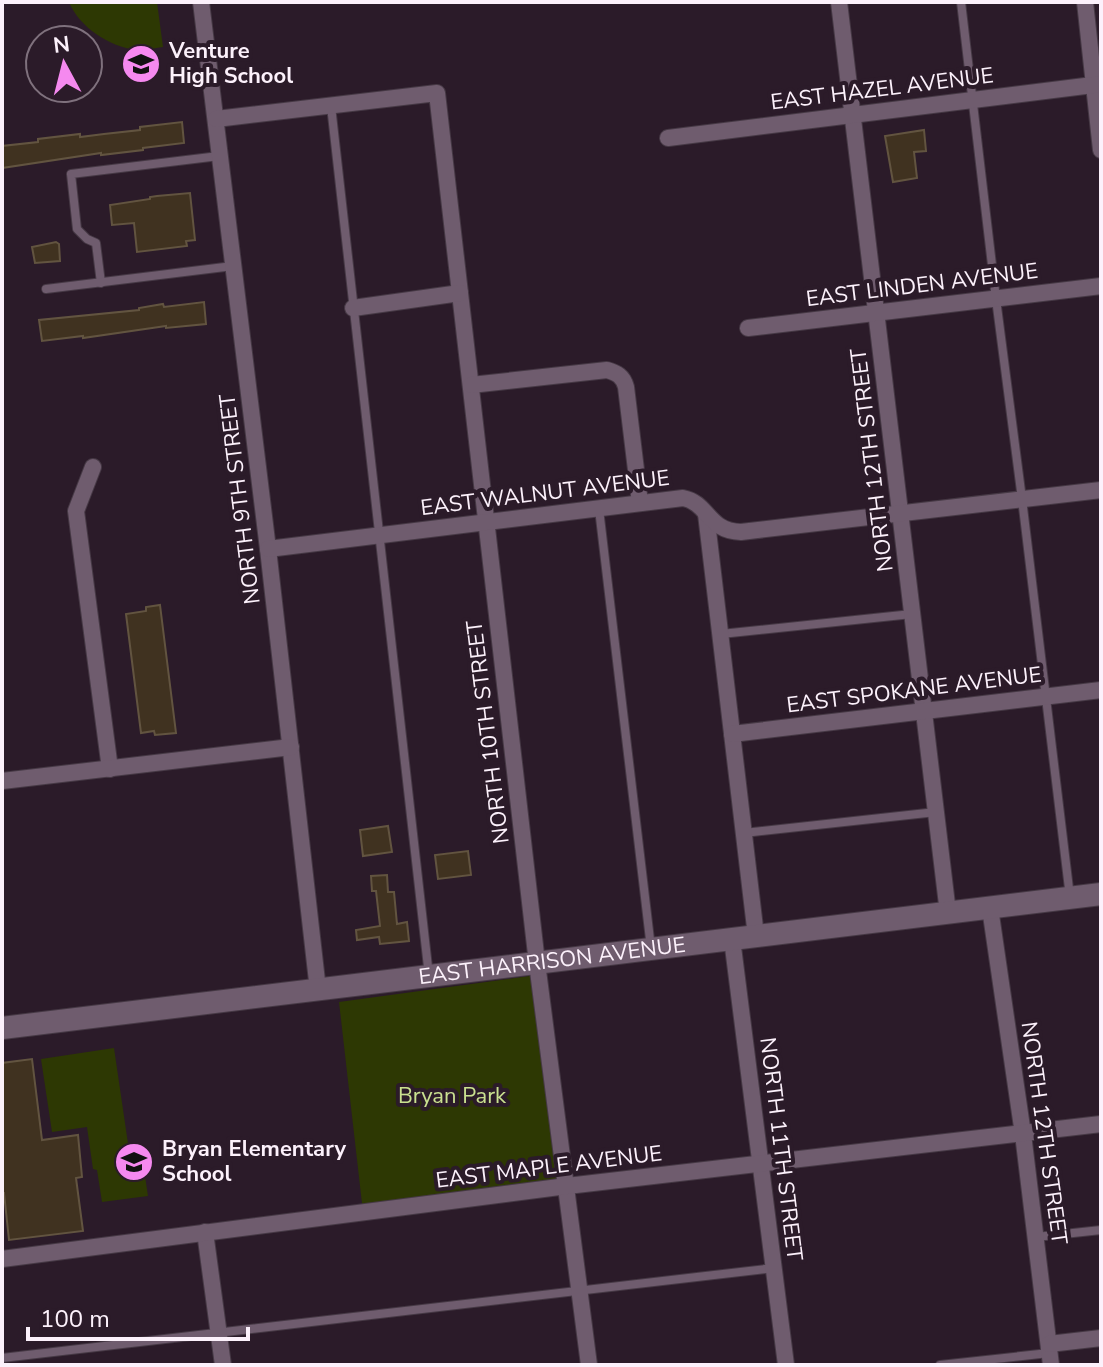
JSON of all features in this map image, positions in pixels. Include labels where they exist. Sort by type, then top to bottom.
[{"type":"street","name":"NORTH 9TH STREET","points":[[201,2],[318,990]]},
{"type":"street","name":"NORTH 12TH STREET","points":[[839,2],[948,913]]},
{"type":"street","points":[[1085,2],[1097,84],[1101,150]]},
{"type":"street","name":"EAST HAZEL AVENUE","points":[[668,138],[1097,84]]},
{"type":"street","name":"NORTH 10TH STREET","points":[[331,106],[437,93],[537,963],[589,1365]]},
{"type":"street","points":[[216,119],[331,106]]},
{"type":"street","name":"EAST LINDEN AVENUE","points":[[748,328],[1101,286]]},
{"type":"street","points":[[353,308],[460,293]]},
{"type":"street","points":[[471,385],[607,370],[621,376],[626,387],[640,503]]},
{"type":"street","points":[[93,467],[76,511],[110,769]]},
{"type":"street","name":"EAST WALNUT AVENUE","points":[[268,549],[683,498],[697,503],[721,528],[741,532],[1101,490]]},
{"type":"street","points":[[706,514],[756,936]]},
{"type":"street","name":"EAST SPOKANE AVENUE","points":[[732,734],[1101,690]]},
{"type":"street","points":[[2,781],[291,747]]},
{"type":"street","name":"EAST HARRISON AVENUE","points":[[2,1028],[1101,894]]},
{"type":"street","name":"NORTH 12TH STREET","points":[[990,908],[1023,1134],[1050,1354]]},
{"type":"street","name":"NORTH 11TH STREET","points":[[732,939],[786,1365]]},
{"type":"street","name":"EAST MAPLE AVENUE","points":[[2,1259],[567,1186],[1101,1124]]},
{"type":"street","points":[[205,1232],[223,1365]]},
{"type":"street","points":[[1050,1354],[1101,1338]]},
{"type":"lane","points":[[961,2],[1070,898]]},
{"type":"lane","points":[[331,106],[429,977]]},
{"type":"lane","points":[[101,283],[96,243],[77,229],[71,174],[220,156]]},
{"type":"lane","points":[[46,289],[234,266]]},
{"type":"lane","points":[[599,508],[651,949]]},
{"type":"lane","points":[[720,635],[912,614]]},
{"type":"lane","points":[[744,833],[936,812]]},
{"type":"lane","points":[[1036,1237],[1101,1230]]},
{"type":"lane","points":[[2,1358],[774,1268]]},
{"type":"lane","points":[[940,1365],[1050,1354]]},
{"type":"green space","points":[[69,2],[157,2],[163,47],[136,50],[116,45],[104,39],[104,24],[85,24]]},
{"type":"green space","name":"Bryan Park","points":[[537,975],[567,1186],[363,1212],[339,1002]]},
{"type":"green space","points":[[114,1048],[131,1164],[143,1163],[148,1196],[102,1202],[87,1127],[52,1132],[41,1059]]},
{"type":"building","points":[[182,122],[184,143],[2,168],[2,146]]},
{"type":"building","points":[[924,130],[926,151],[914,152],[917,178],[893,182],[885,136]]},
{"type":"building","points":[[190,193],[195,240],[186,241],[187,246],[137,252],[134,223],[112,225],[110,205]]},
{"type":"building","points":[[59,244],[60,261],[35,263],[32,247]]},
{"type":"building","points":[[204,302],[206,324],[42,341],[39,320],[139,310],[163,304],[164,307]]},
{"type":"building","points":[[160,605],[176,733],[155,735],[154,731],[141,733],[126,614]]},
{"type":"building","points":[[388,826],[392,852],[363,856],[360,830]]},
{"type":"building","points":[[468,851],[471,875],[438,879],[435,855]]},
{"type":"building","points":[[387,875],[388,892],[394,892],[397,924],[407,922],[409,941],[380,944],[379,937],[357,940],[356,930],[380,926],[371,876]]},
{"type":"building","points":[[32,1059],[42,1140],[78,1135],[82,1177],[76,1178],[83,1231],[9,1240],[2,1193],[2,1063]]},
{"type":"place","name":"Venture High School","points":[[141,64]]},
{"type":"place","name":"Bryan Elementary School","points":[[134,1162]]}]
